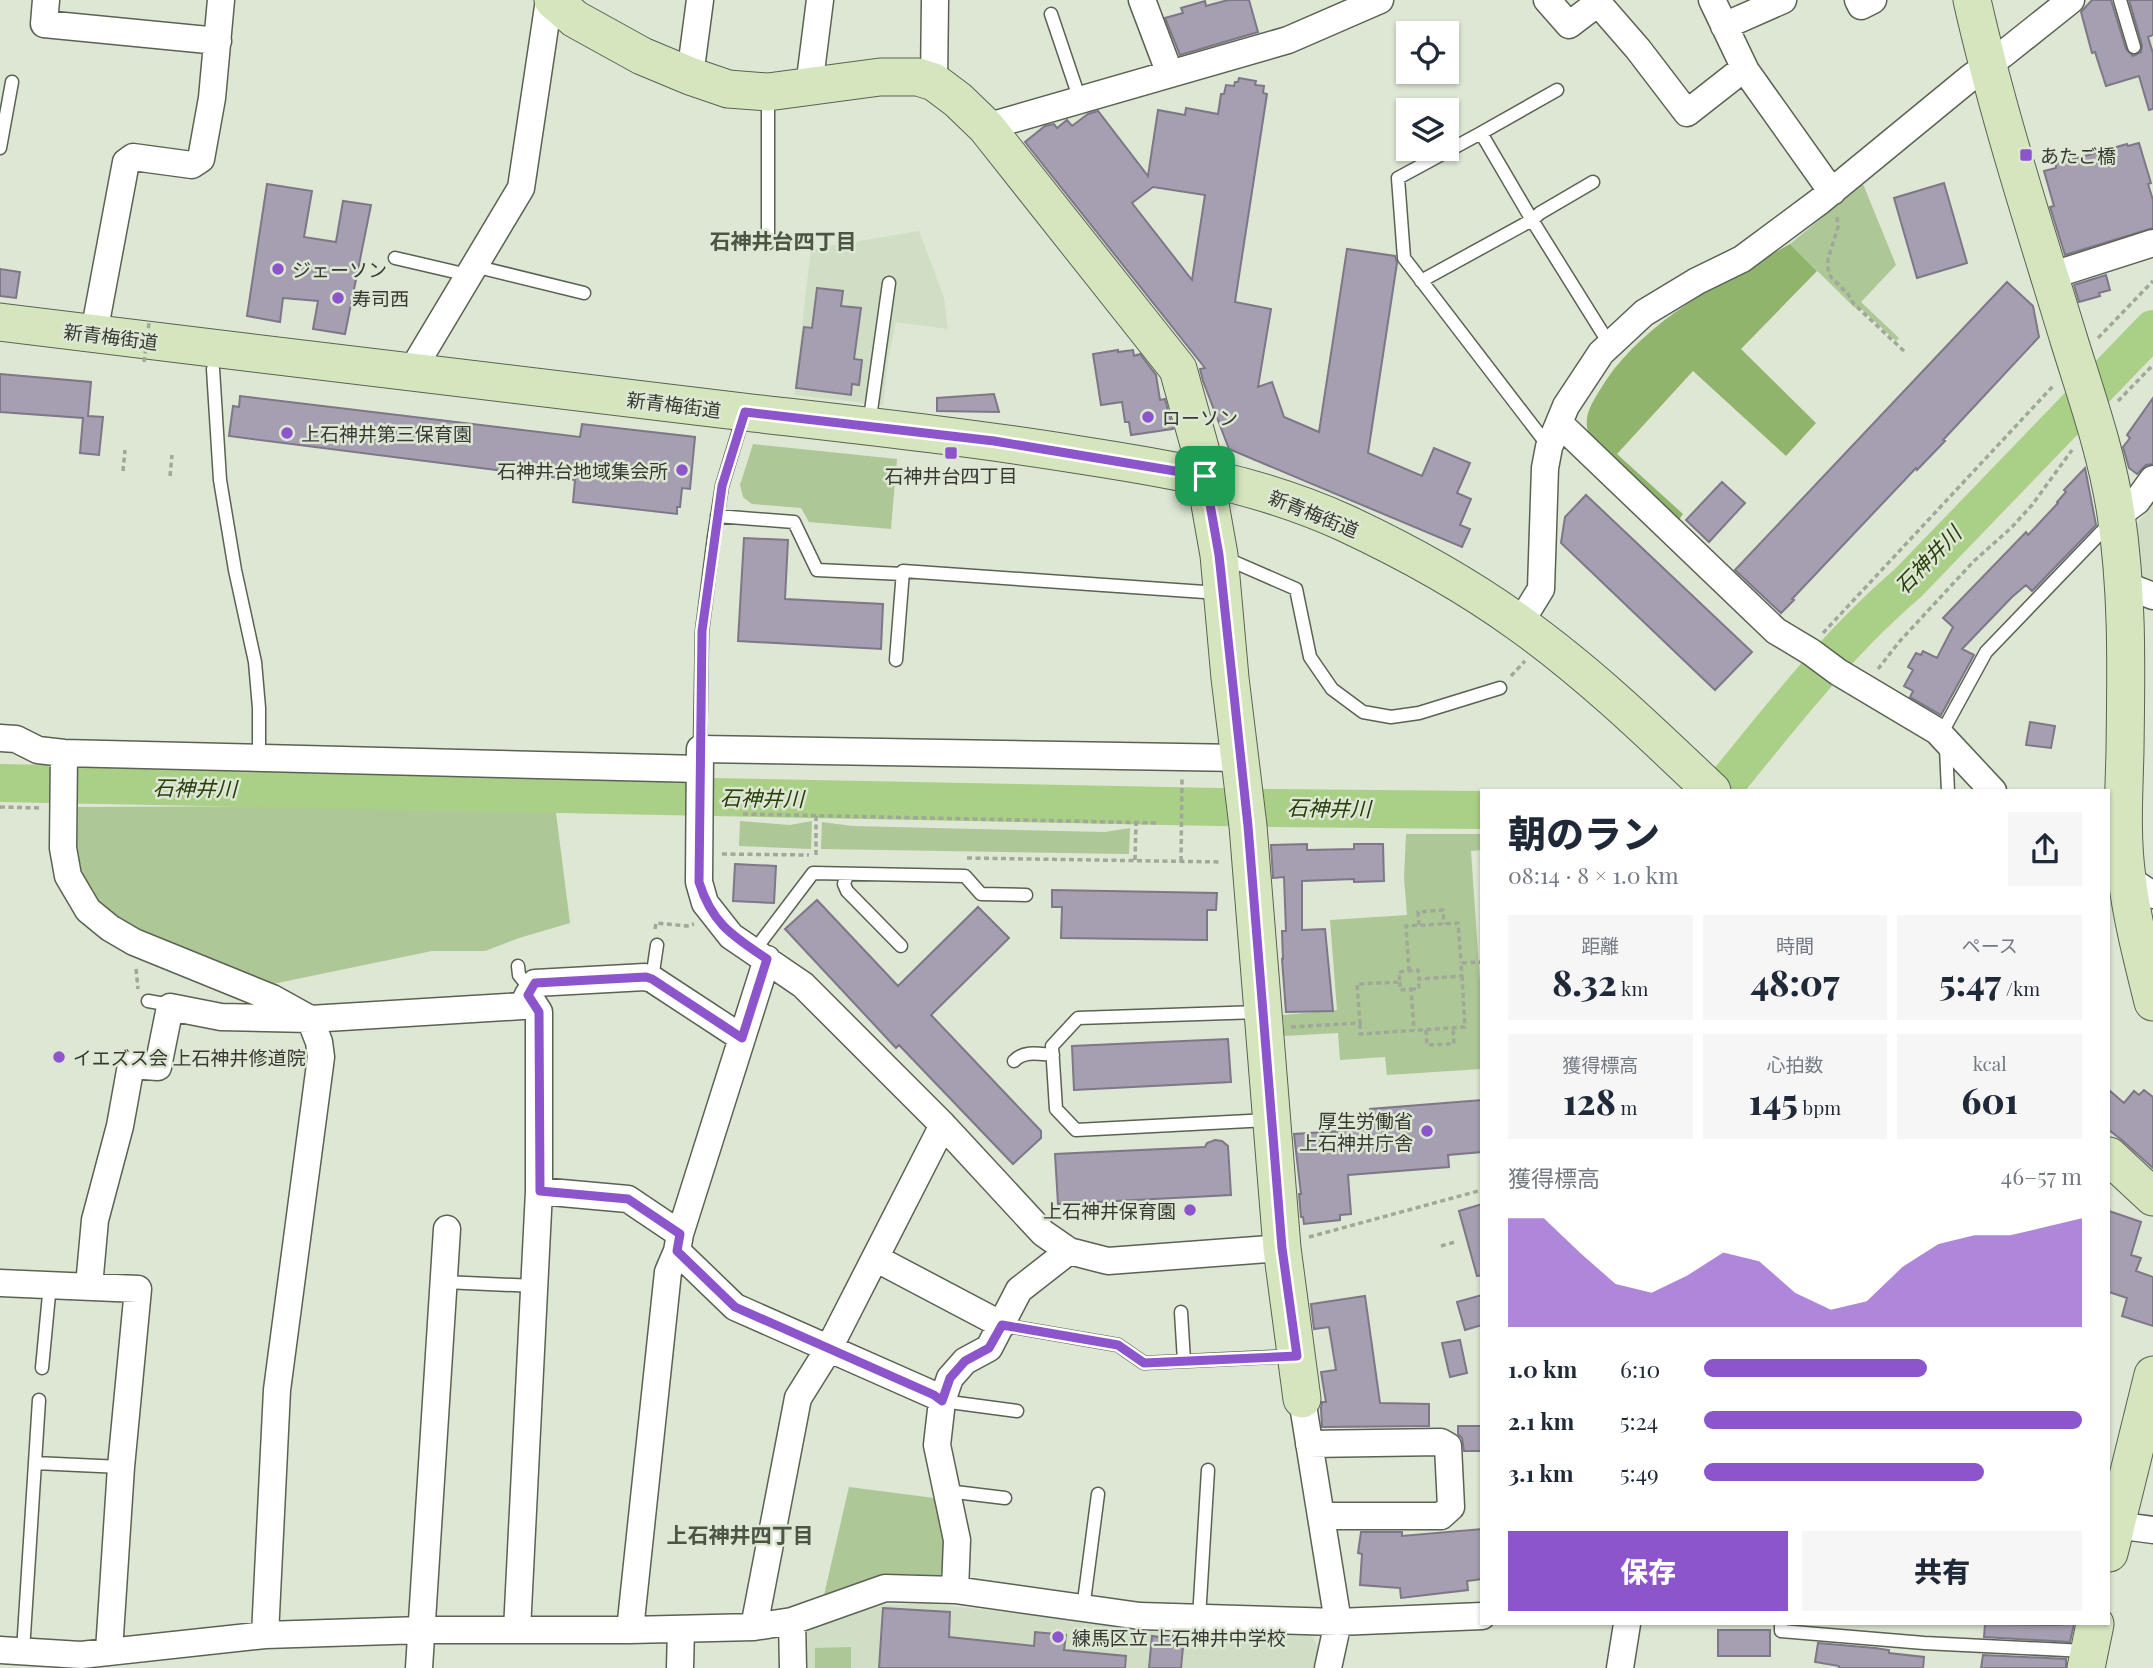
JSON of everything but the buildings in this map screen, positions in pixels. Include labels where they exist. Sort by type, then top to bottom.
[{"type":"street","points":[[46,0],[44,24],[218,41]]},
{"type":"street","points":[[94,333],[126,162],[133,157],[192,165],[201,159],[212,98],[221,0]]},
{"type":"street","points":[[411,372],[521,188],[551,0],[575,19],[642,56],[727,89],[768,92],[880,77],[918,77],[934,82],[986,127],[1178,369],[1205,476],[1219,555],[1251,862],[1282,1246],[1302,1399],[1338,1622],[1328,1668]]},
{"type":"street","points":[[690,76],[700,0]]},
{"type":"street","points":[[809,87],[820,0]]},
{"type":"street","points":[[934,82],[935,0]]},
{"type":"street","points":[[1142,0],[1170,74]]},
{"type":"street","points":[[986,127],[1288,40],[1380,0]]},
{"type":"street","points":[[1547,0],[1569,25],[1598,3],[1638,49],[1687,113],[1738,73],[1746,71]]},
{"type":"street","points":[[1712,0],[1746,71],[1827,196]]},
{"type":"street","points":[[1724,26],[1783,0]]},
{"type":"street","points":[[1858,0],[1861,6],[1873,0]]},
{"type":"street","points":[[1972,0],[1986,65],[2096,422],[2112,486],[2116,516],[2139,591],[2127,628],[2124,824],[2139,886],[2139,945],[2153,1002]]},
{"type":"street","points":[[1524,640],[1541,589],[1545,468],[1566,406],[1601,353],[1644,313],[1696,281],[1742,260],[1827,196],[1986,65],[2003,55],[2071,0]]},
{"type":"street","points":[[2050,276],[2153,243]]},
{"type":"street","name":"新青梅街道","points":[[0,322],[224,351],[869,425],[994,441],[1205,476],[1289,501],[1342,522],[1418,560],[1524,640],[1581,671],[1710,789]]},
{"type":"street","points":[[1554,435],[1776,631],[1838,672],[1937,731],[1991,789]]},
{"type":"street","points":[[2116,516],[2137,501],[2153,479]]},
{"type":"street","points":[[0,738],[16,738],[38,750],[64,753],[700,765],[1243,787]]},
{"type":"street","points":[[64,753],[63,848],[68,876],[88,910],[134,943],[272,998],[310,1019],[319,1042],[321,1057],[277,1390],[265,1635]]},
{"type":"street","points":[[700,765],[699,882],[705,903],[731,936],[803,985],[943,1125],[1043,1233],[1069,1251],[1108,1261],[1282,1246]]},
{"type":"street","points":[[630,1630],[668,1272],[742,1038],[761,955]]},
{"type":"street","points":[[89,1286],[95,1220],[120,1126],[131,1065],[158,1068],[159,1004],[221,1017],[310,1019],[522,1006],[535,983],[646,977],[742,1038]]},
{"type":"street","points":[[517,1630],[540,1191],[539,1012],[530,993]]},
{"type":"street","points":[[754,1626],[798,1398],[828,1350],[943,1125]]},
{"type":"street","points":[[2110,1158],[2153,1197]]},
{"type":"street","points":[[540,1191],[628,1199],[678,1242],[735,1307],[934,1395],[942,1401]]},
{"type":"street","points":[[419,1668],[447,1229]]},
{"type":"street","points":[[955,1590],[957,1540],[937,1445],[942,1401],[950,1378],[965,1361],[989,1348],[1019,1290],[1069,1251]]},
{"type":"street","points":[[875,1258],[1002,1325]]},
{"type":"street","points":[[0,1283],[138,1289],[121,1466],[109,1651]]},
{"type":"street","points":[[2153,1375],[2126,1454],[2111,1535],[2153,1530]]},
{"type":"street","points":[[1309,1444],[1441,1442],[1448,1446],[1451,1507],[1441,1516],[1321,1516]]},
{"type":"street","points":[[12,1650],[81,1655],[265,1635],[422,1630],[630,1630],[754,1626],[792,1621],[885,1588],[955,1590],[1140,1616],[1338,1622],[1480,1616]]},
{"type":"street","points":[[792,1621],[793,1668]]},
{"type":"street","points":[[1620,1668],[1627,1625]]},
{"type":"street","points":[[680,1668],[681,1629]]},
{"type":"lane","points":[[2120,0],[2134,47]]},
{"type":"lane","points":[[1051,14],[1080,100]]},
{"type":"lane","points":[[0,148],[12,82]]},
{"type":"lane","points":[[1554,435],[1404,258],[1398,178],[1557,90]]},
{"type":"lane","points":[[768,92],[768,243]]},
{"type":"lane","points":[[1481,133],[1609,345]]},
{"type":"lane","points":[[1422,281],[1532,220],[1593,182]]},
{"type":"lane","points":[[395,258],[584,293]]},
{"type":"lane","points":[[869,425],[890,283]]},
{"type":"lane","points":[[212,369],[220,480],[235,570],[256,662],[259,757]]},
{"type":"lane","points":[[700,765],[702,631],[722,486],[745,412]]},
{"type":"lane","points":[[717,516],[794,522],[817,570],[903,574]]},
{"type":"lane","points":[[1948,789],[1945,727],[1986,652],[2116,516]]},
{"type":"lane","points":[[1219,555],[1296,589],[1310,657],[1332,689],[1363,712],[1391,718],[1419,713],[1500,688]]},
{"type":"lane","points":[[896,660],[903,571],[1222,593]]},
{"type":"lane","points":[[761,955],[813,873],[965,876],[981,894],[1026,895]]},
{"type":"lane","points":[[847,875],[844,884],[847,891],[901,946]]},
{"type":"lane","points":[[652,979],[657,945]]},
{"type":"lane","points":[[519,966],[519,975],[530,993]]},
{"type":"lane","points":[[1264,1020],[1078,1018],[1052,1046],[1056,1109],[1076,1130],[1272,1120]]},
{"type":"lane","points":[[1014,1061],[1019,1055],[1053,1055]]},
{"type":"lane","points":[[443,1282],[535,1286]]},
{"type":"lane","points":[[42,1368],[50,1284]]},
{"type":"lane","points":[[1181,1312],[1184,1361]]},
{"type":"lane","points":[[1002,1325],[1118,1345],[1144,1363],[1297,1356]]},
{"type":"lane","points":[[12,1650],[35,1463],[39,1400]]},
{"type":"lane","points":[[942,1401],[1017,1411]]},
{"type":"lane","points":[[35,1463],[121,1466]]},
{"type":"lane","points":[[1199,1618],[1208,1470]]},
{"type":"lane","points":[[947,1491],[1005,1498]]},
{"type":"lane","points":[[1083,1609],[1098,1494]]},
{"type":"lane","points":[[1781,1625],[1781,1631],[1924,1643],[2090,1648]]},
{"type":"path","points":[[1827,196],[1838,220],[1828,259],[1831,277],[1848,293],[1854,304],[1906,353]]},
{"type":"path","points":[[1809,651],[2153,281]]},
{"type":"path","points":[[144,362],[149,323]]},
{"type":"path","points":[[1863,687],[1899,642],[1974,561],[2032,505],[2096,422],[2153,365]]},
{"type":"path","points":[[123,471],[125,450]]},
{"type":"path","points":[[170,475],[172,455]]},
{"type":"path","points":[[1500,688],[1524,640]]},
{"type":"path","points":[[1181,861],[1182,784]]},
{"type":"path","points":[[0,807],[63,809]]},
{"type":"path","points":[[743,814],[1159,823]]},
{"type":"path","points":[[699,853],[816,855],[817,816]]},
{"type":"path","points":[[1135,860],[1136,823]]},
{"type":"path","points":[[955,857],[1251,862]]},
{"type":"path","points":[[1419,925],[1418,912],[1443,910],[1444,924]]},
{"type":"path","points":[[656,923],[687,926],[716,916]]},
{"type":"path","points":[[1400,982],[1357,984],[1360,1034],[1465,1027],[1458,923],[1406,926],[1409,971]]},
{"type":"path","points":[[1461,963],[1480,962]]},
{"type":"path","points":[[1418,970],[1419,989],[1400,990],[1399,972],[1409,971],[1418,970]]},
{"type":"path","points":[[1419,979],[1462,976]]},
{"type":"path","points":[[1411,989],[1414,1030]]},
{"type":"path","points":[[1264,1020],[1360,1023]]},
{"type":"path","points":[[1426,1030],[1427,1045],[1454,1044],[1453,1028]]},
{"type":"path","points":[[1282,1246],[1480,1191]]},
{"type":"path","points":[[1441,1246],[1455,1242]]},
{"type":"shaded area","points":[[919,231],[944,298],[948,329],[896,322],[888,359],[883,405],[794,395],[811,249]]},
{"type":"shaded area","points":[[2153,502],[2153,585],[2139,579],[2130,534]]},
{"type":"shaded area","name":"練馬区立 上石神井中学校","points":[[931,1604],[1142,1627],[1310,1633],[1321,1652],[1317,1668],[803,1668],[802,1640],[808,1630],[882,1605]]},
{"type":"green space","points":[[1863,184],[1896,265],[1861,302],[1899,338],[1896,341],[1858,306],[1855,308],[1790,244]]},
{"type":"green space","points":[[1790,244],[1817,271],[1741,349],[1816,423],[1786,456],[1693,371],[1617,454],[1683,514],[1678,521],[1588,432],[1587,416],[1590,407],[1615,368],[1659,325],[1684,306]]},
{"type":"green space","points":[[753,444],[897,459],[891,529],[809,522],[801,508],[752,504],[743,497],[740,485]]},
{"type":"green space","points":[[555,805],[570,923],[485,951],[432,951],[263,986],[135,929],[114,916],[99,902],[80,870],[75,854],[76,807]]},
{"type":"green space","points":[[740,821],[790,825],[812,821],[811,849],[739,846]]},
{"type":"green space","points":[[822,822],[852,826],[1105,832],[1130,828],[1129,854],[821,849]]},
{"type":"green space","points":[[1406,834],[1480,834],[1480,850],[1471,851],[1480,981],[1480,1069],[1387,1075],[1385,1057],[1340,1060],[1338,1033],[1284,1036],[1283,1015],[1337,1010],[1330,920],[1407,915],[1404,878]]},
{"type":"green space","points":[[849,1487],[942,1499],[948,1579],[908,1574],[881,1576],[824,1595]]},
{"type":"green space","points":[[851,1647],[851,1668],[815,1668],[815,1648]]},
{"type":"waterway","name":"石神井川","points":[[1711,789],[1727,783],[1835,654],[1908,583],[2153,329]]},
{"type":"waterway","name":"石神井川","points":[[0,783],[1480,810]]},
{"type":"place","name":"あたご橋","points":[[2026,155]]},
{"type":"place","name":"ジェーソン","points":[[278,269]]},
{"type":"place","name":"寿司西","points":[[338,298]]},
{"type":"place","name":"ローソン","points":[[1148,417]]},
{"type":"place","name":"上石神井第三保育園","points":[[287,433]]},
{"type":"place","name":"石神井台四丁目","points":[[951,453]]},
{"type":"place","name":"石神井台地域集会所","points":[[682,470]]},
{"type":"place","name":"イエズス会 上石神井修道院","points":[[59,1057]]},
{"type":"place","name":"厚生労働省 上石神井庁舎","points":[[1427,1131]]},
{"type":"place","name":"上石神井保育園","points":[[1190,1210]]},
{"type":"place","name":"練馬区立 上石神井中学校","points":[[1058,1637]]},
{"type":"district","name":"石神井台四丁目","points":[[783,240]]},
{"type":"district","name":"上石神井四丁目","points":[[740,1534]]},
{"type":"route","points":[[745,412],[994,441],[1205,476],[1219,555],[1230,678],[1248,826],[1282,1248],[1297,1356],[1144,1363],[1118,1345],[1002,1325],[989,1348],[965,1361],[950,1378],[942,1401],[934,1395],[735,1307],[677,1251],[680,1234],[628,1199],[540,1191],[539,1012],[528,995],[535,983],[646,977],[742,1038],[767,959],[731,936],[705,903],[699,882],[702,631],[722,486],[745,412]]}]
